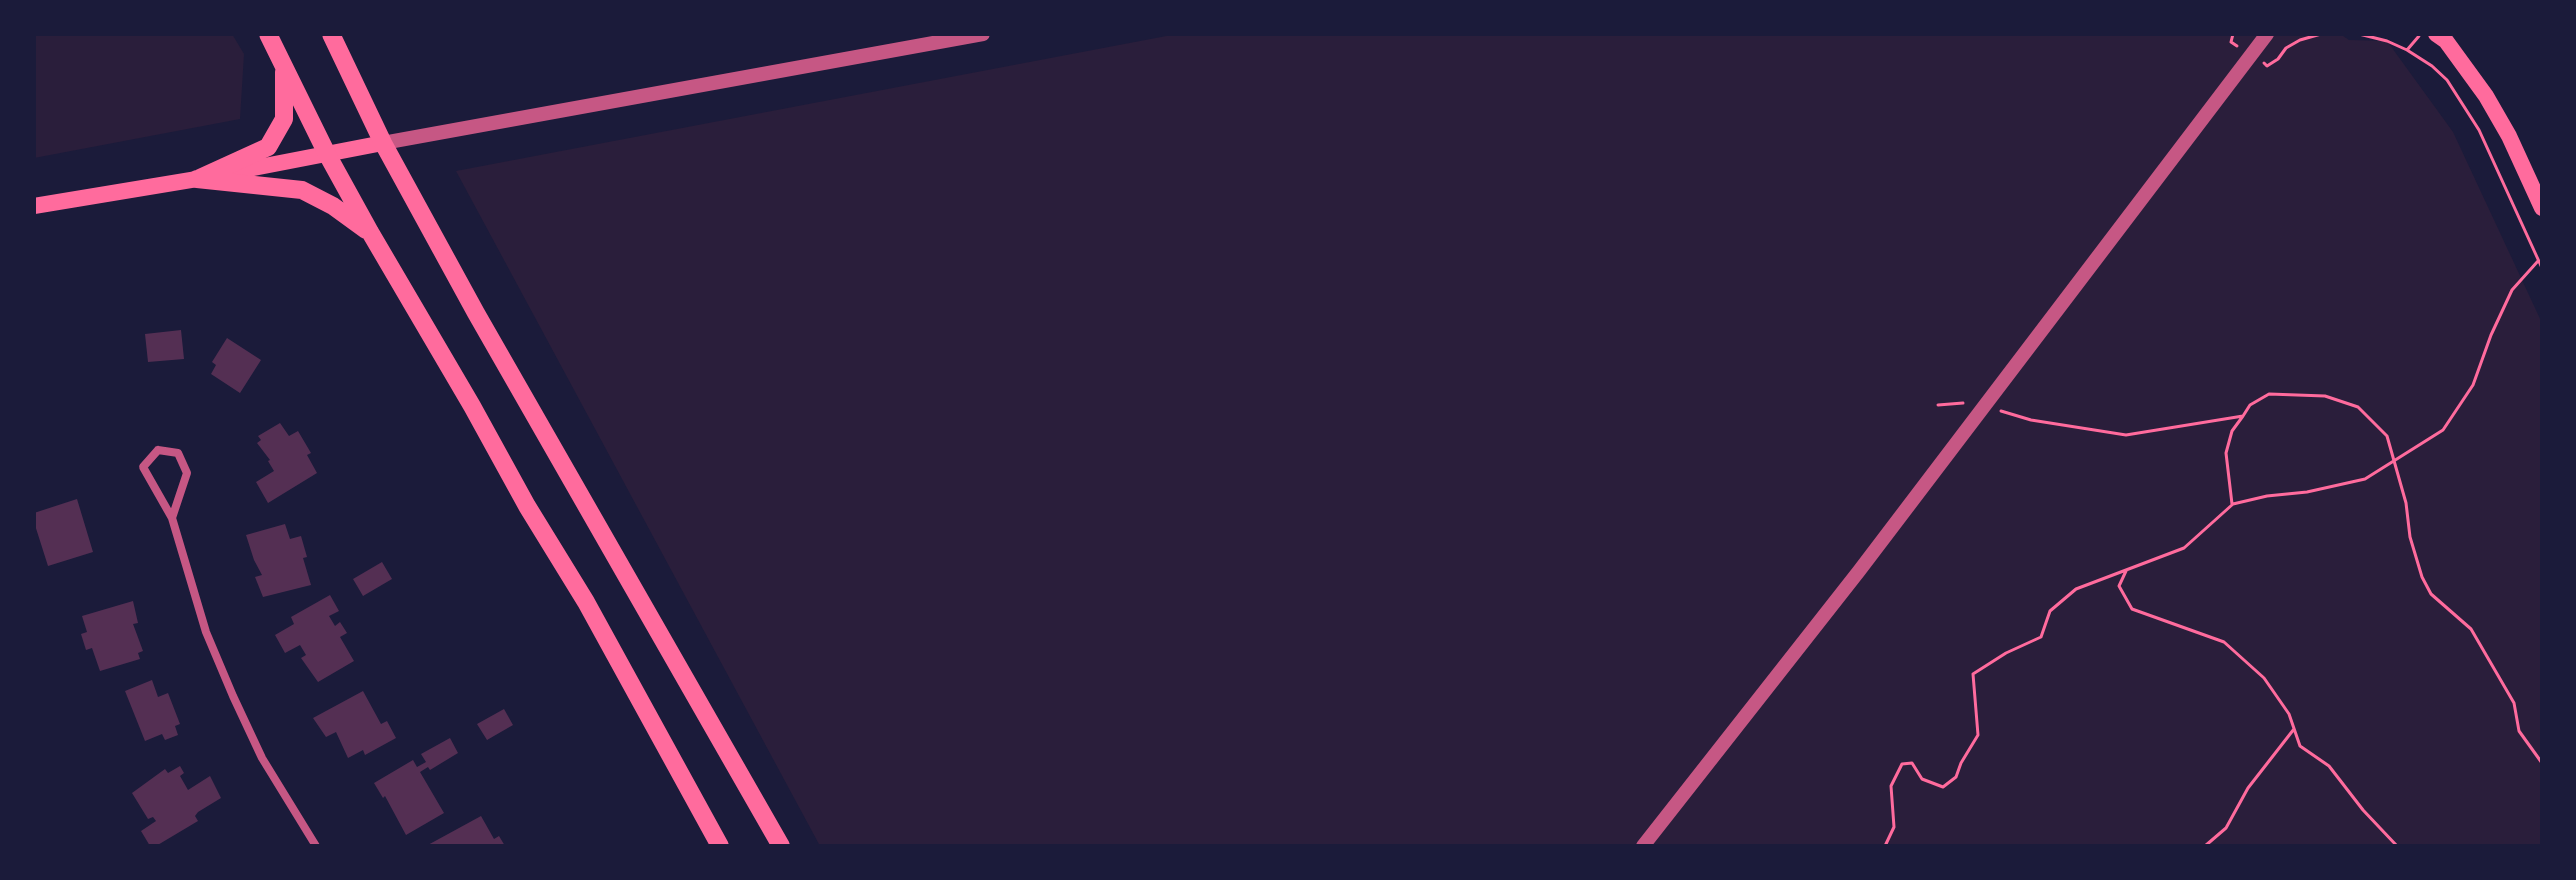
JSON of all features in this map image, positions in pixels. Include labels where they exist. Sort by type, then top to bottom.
[{"type":"main road","points":[[268,34],[327,154],[370,232],[527,506],[586,602],[720,846]]},
{"type":"main road","points":[[331,34],[383,143],[476,313],[781,846]]},
{"type":"main road","points":[[2436,34],[2446,41],[2486,96],[2509,136],[2542,208]]},
{"type":"main road","points":[[197,179],[268,147],[284,119],[284,66]]},
{"type":"main road","points":[[34,206],[383,143]]},
{"type":"main road","points":[[197,179],[302,190],[333,206],[370,232]]},
{"type":"street","points":[[383,143],[983,34]]},
{"type":"street","points":[[1643,846],[1859,571],[2265,35]]},
{"type":"street","points":[[172,518],[187,473],[178,453],[158,450],[143,467],[172,518],[206,632],[262,758],[316,846]]},
{"type":"path","points":[[2359,34],[2407,50],[2447,80],[2471,117],[2542,268]]},
{"type":"path","points":[[2407,50],[2422,34]]},
{"type":"path","points":[[1885,846],[1894,827],[1891,786],[1902,764],[1912,763],[1922,779],[1943,787],[1956,777],[1978,735],[1973,674],[2006,653],[2041,637],[2050,611],[2076,589],[2184,548],[2233,504],[2365,479],[2443,430],[2473,385],[2512,290],[2538,261]]},
{"type":"path","points":[[2233,504],[2226,453],[2232,431],[2250,405],[2269,394],[2325,396],[2358,407],[2387,436],[2422,577],[2431,594],[2471,629],[2514,703],[2519,731],[2542,763]]},
{"type":"path","points":[[1938,405],[1986,403],[2007,414],[2031,420],[2126,435],[2243,416]]},
{"type":"path","points":[[2126,571],[2119,586],[2132,609],[2224,642],[2264,678],[2289,714],[2300,746],[2329,766],[2363,810],[2397,846]]},
{"type":"path","points":[[2205,846],[2226,828],[2248,788],[2294,729]]},
{"type":"shaded area","points":[[34,34],[232,34],[244,54],[240,119],[34,158]]},
{"type":"shaded area","points":[[1177,34],[2340,34],[2349,40],[2387,41],[2453,132],[2542,323],[2542,846],[820,846],[456,171]]},
{"type":"building","points":[[181,330],[184,359],[148,362],[145,334]]},
{"type":"building","points":[[227,338],[261,360],[240,393],[211,374],[216,365],[212,362]]},
{"type":"building","points":[[280,423],[289,436],[298,431],[311,453],[307,455],[317,473],[268,503],[256,482],[274,471],[257,443],[261,440],[258,436]]},
{"type":"building","points":[[77,499],[93,552],[48,566],[34,513]]},
{"type":"building","points":[[285,524],[290,539],[301,536],[307,557],[303,558],[311,585],[263,597],[255,577],[262,575],[246,535]]},
{"type":"building","points":[[382,562],[392,579],[363,596],[353,579]]},
{"type":"building","points":[[330,595],[339,611],[329,616],[335,626],[340,622],[347,633],[340,637],[354,661],[318,682],[301,658],[306,655],[300,645],[285,653],[275,635],[294,624],[291,617]]},
{"type":"building","points":[[133,601],[138,623],[133,624],[143,651],[138,653],[140,659],[100,671],[92,648],[86,650],[81,634],[87,632],[82,616]]},
{"type":"building","points":[[152,680],[158,697],[168,693],[180,724],[175,726],[178,735],[165,740],[162,734],[145,741],[125,691]]},
{"type":"building","points":[[363,691],[381,724],[387,721],[396,738],[365,755],[363,750],[348,758],[336,732],[326,737],[313,718]]},
{"type":"building","points":[[504,709],[513,725],[487,740],[477,724]]},
{"type":"building","points":[[450,738],[458,753],[430,770],[428,767],[420,772],[444,813],[406,835],[385,796],[383,798],[374,783],[413,760],[417,767],[426,762],[421,754]]},
{"type":"building","points":[[180,766],[184,773],[180,776],[188,790],[210,776],[221,798],[198,812],[195,816],[198,821],[156,846],[150,846],[141,831],[156,821],[153,817],[148,819],[132,793],[165,769],[168,773]]},
{"type":"building","points":[[481,816],[494,839],[499,836],[505,846],[426,846]]}]
